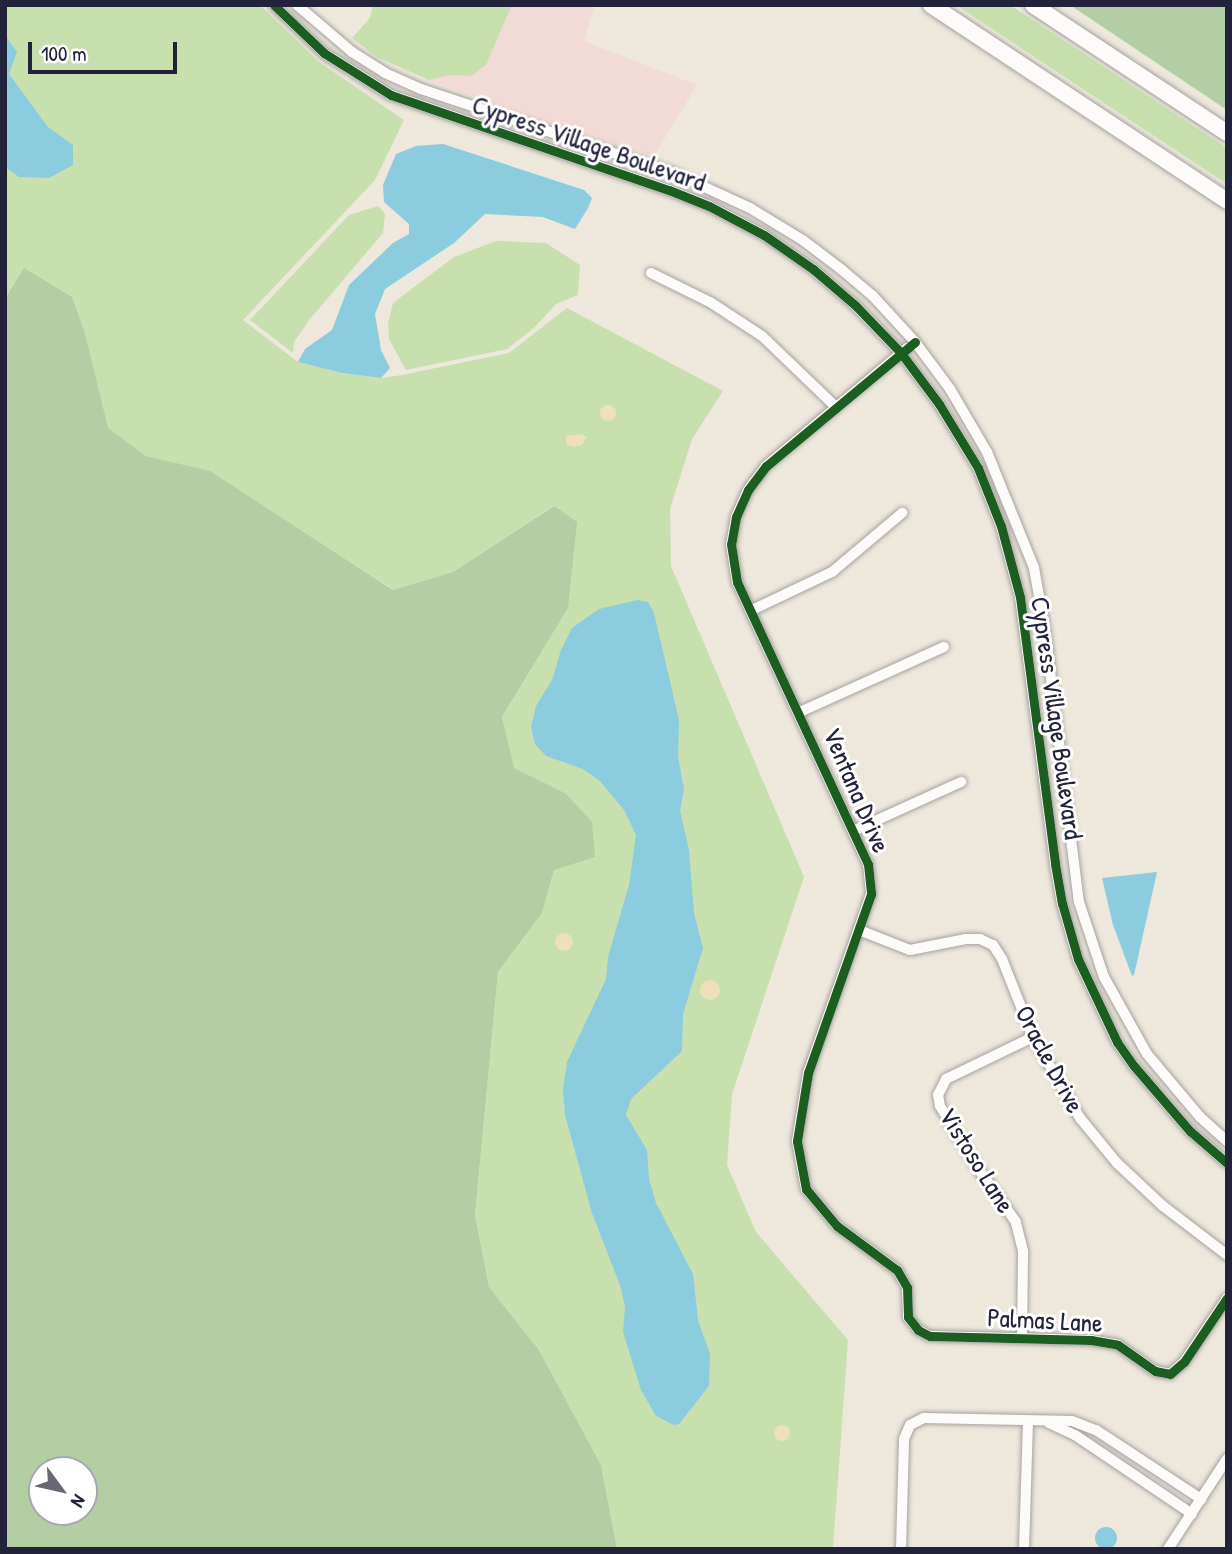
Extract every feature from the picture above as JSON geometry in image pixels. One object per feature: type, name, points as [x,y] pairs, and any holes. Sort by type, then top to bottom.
[{"type":"highway","points":[[931,5],[1227,201]]},
{"type":"highway","points":[[1033,5],[1227,133]]},
{"type":"street","name":"Cypress Village Boulevard","points":[[274,5],[324,52],[391,95],[669,190],[709,206],[764,235],[813,269],[856,306],[901,353],[939,404],[978,468],[1001,526],[1020,597],[1055,863],[1062,903],[1078,958],[1117,1042],[1134,1066],[1190,1131],[1227,1163]]},
{"type":"street","name":"Cypress Village Boulevard","points":[[297,5],[352,52],[384,73],[421,89],[674,173],[750,208],[804,241],[872,295],[915,342],[950,388],[987,452],[1034,568],[1045,630],[1079,902],[1104,977],[1147,1054],[1199,1117],[1227,1141]]},
{"type":"street","points":[[651,273],[710,302],[762,336],[836,407]]},
{"type":"street","name":"Ventana Drive","points":[[915,342],[766,466],[748,490],[736,517],[731,544],[737,582],[869,864],[871,894],[808,1073],[797,1141],[800,1169],[806,1189],[821,1211],[897,1270],[907,1287],[908,1317],[918,1330]]},
{"type":"street","points":[[752,610],[832,572],[902,513]]},
{"type":"street","points":[[800,712],[944,647]]},
{"type":"street","points":[[853,831],[961,782]]},
{"type":"street","name":"Oracle Drive","points":[[859,930],[910,950],[966,939],[980,939],[993,945],[1002,959],[1033,1037],[1080,1118],[1117,1163],[1163,1206],[1227,1255]]},
{"type":"street","name":"Vistoso Lane","points":[[1022,1338],[1023,1251],[1016,1223],[975,1164],[940,1106],[938,1095],[946,1079],[1033,1037]]},
{"type":"street","name":"Palmas Lane","points":[[918,1330],[930,1336],[1091,1340],[1118,1345],[1155,1371],[1170,1374],[1184,1362],[1227,1298]]},
{"type":"street","points":[[901,1549],[904,1439],[910,1425],[924,1418],[1072,1421],[1096,1430],[1144,1462],[1161,1464],[1168,1478],[1201,1499]]},
{"type":"street","points":[[1024,1549],[1028,1422]]},
{"type":"street","points":[[1047,1422],[1075,1435],[1192,1514]]},
{"type":"street","points":[[1119,1465],[1128,1452]]},
{"type":"street","points":[[1168,1549],[1227,1460]]},
{"type":"street","points":[[1136,1476],[1144,1462]]},
{"type":"shaded area","points":[[512,5],[595,5],[584,41],[697,85],[654,156],[550,124],[429,80],[452,75],[471,76],[486,65]]},
{"type":"green space","points":[[5,5],[260,5],[319,62],[404,120],[375,180],[243,320],[298,362],[342,373],[381,378],[402,375],[509,353],[567,308],[723,391],[692,439],[670,509],[671,566],[804,877],[732,1094],[727,1165],[756,1232],[848,1340],[833,1549],[617,1549],[601,1465],[539,1350],[489,1287],[475,1215],[498,972],[542,913],[554,870],[565,793],[513,768],[502,717],[568,608],[553,506],[453,572],[394,590],[210,472],[146,456],[107,428],[85,333],[5,299]]},
{"type":"green space","points":[[373,5],[512,5],[486,65],[471,76],[452,75],[429,80],[377,57],[352,38],[370,18]]},
{"type":"green space","points":[[956,5],[1010,5],[1227,148],[1227,184]]},
{"type":"green space","points":[[1070,5],[1227,5],[1227,110]]},
{"type":"green space","points":[[378,206],[385,214],[383,233],[310,319],[294,342],[293,353],[250,320],[349,215]]},
{"type":"green space","points":[[496,241],[546,243],[580,265],[578,295],[556,304],[535,327],[507,349],[406,370],[389,339],[388,323],[393,303],[454,257]]},
{"type":"green space","points":[[24,268],[72,297],[85,333],[108,428],[146,456],[210,471],[393,590],[453,572],[554,506],[577,522],[568,608],[502,717],[514,768],[565,793],[592,822],[595,857],[554,870],[542,913],[498,972],[475,1215],[489,1287],[539,1350],[601,1465],[617,1549],[5,1549],[5,299]]},
{"type":"sand","points":[[605,405],[611,405],[616,413],[614,419],[605,421],[600,416],[600,410]]},
{"type":"sand","points":[[582,434],[587,437],[582,445],[574,447],[566,444],[566,436]]},
{"type":"sand","points":[[564,933],[570,936],[573,942],[570,948],[564,951],[558,948],[555,942],[558,936]]},
{"type":"sand","points":[[710,980],[717,983],[720,990],[717,997],[710,1000],[703,997],[700,990],[703,983]]},
{"type":"sand","points":[[782,1425],[788,1427],[788,1439],[782,1441],[776,1439],[774,1433],[776,1427]]},
{"type":"water","points":[[5,35],[17,52],[9,74],[48,127],[73,145],[73,165],[49,178],[19,177],[5,167]]},
{"type":"water","points":[[443,144],[584,190],[592,198],[588,208],[575,229],[543,217],[485,214],[454,243],[385,289],[375,314],[381,350],[390,368],[381,378],[342,373],[298,362],[305,349],[332,330],[349,285],[393,243],[409,234],[409,224],[384,202],[383,185],[396,154],[416,146]]},
{"type":"water","points":[[638,600],[648,602],[654,613],[679,720],[678,757],[684,789],[680,811],[689,850],[694,913],[703,948],[683,1014],[682,1051],[631,1099],[626,1115],[647,1150],[649,1179],[656,1203],[693,1274],[698,1320],[710,1354],[709,1386],[679,1424],[674,1425],[656,1416],[641,1390],[623,1332],[625,1307],[620,1285],[592,1213],[565,1115],[563,1089],[567,1062],[606,979],[608,957],[629,885],[636,835],[624,810],[600,781],[583,769],[546,756],[535,744],[531,727],[536,706],[552,680],[561,650],[572,628],[599,609]]},
{"type":"water","points":[[1157,872],[1132,976],[1113,925],[1102,878]]},
{"type":"water","points":[[1106,1527],[1116,1534],[1117,1538],[1110,1548],[1106,1549],[1096,1542],[1095,1538],[1102,1528]]},
{"type":"cycle path","points":[[274,5],[324,53],[391,95],[669,190],[709,206],[764,235],[813,269],[856,306],[901,353],[939,404],[978,468],[1001,526],[1020,597],[1055,864],[1062,903],[1078,959],[1117,1042],[1134,1066],[1190,1131],[1227,1163]]},
{"type":"cycle path","points":[[915,342],[766,466],[748,490],[736,517],[731,544],[737,582],[868,864],[871,894],[808,1073],[797,1141],[806,1189],[837,1226],[897,1270],[907,1287],[908,1317],[918,1330],[930,1336],[1091,1340],[1118,1345],[1155,1371],[1170,1374],[1184,1362],[1227,1298]]}]
